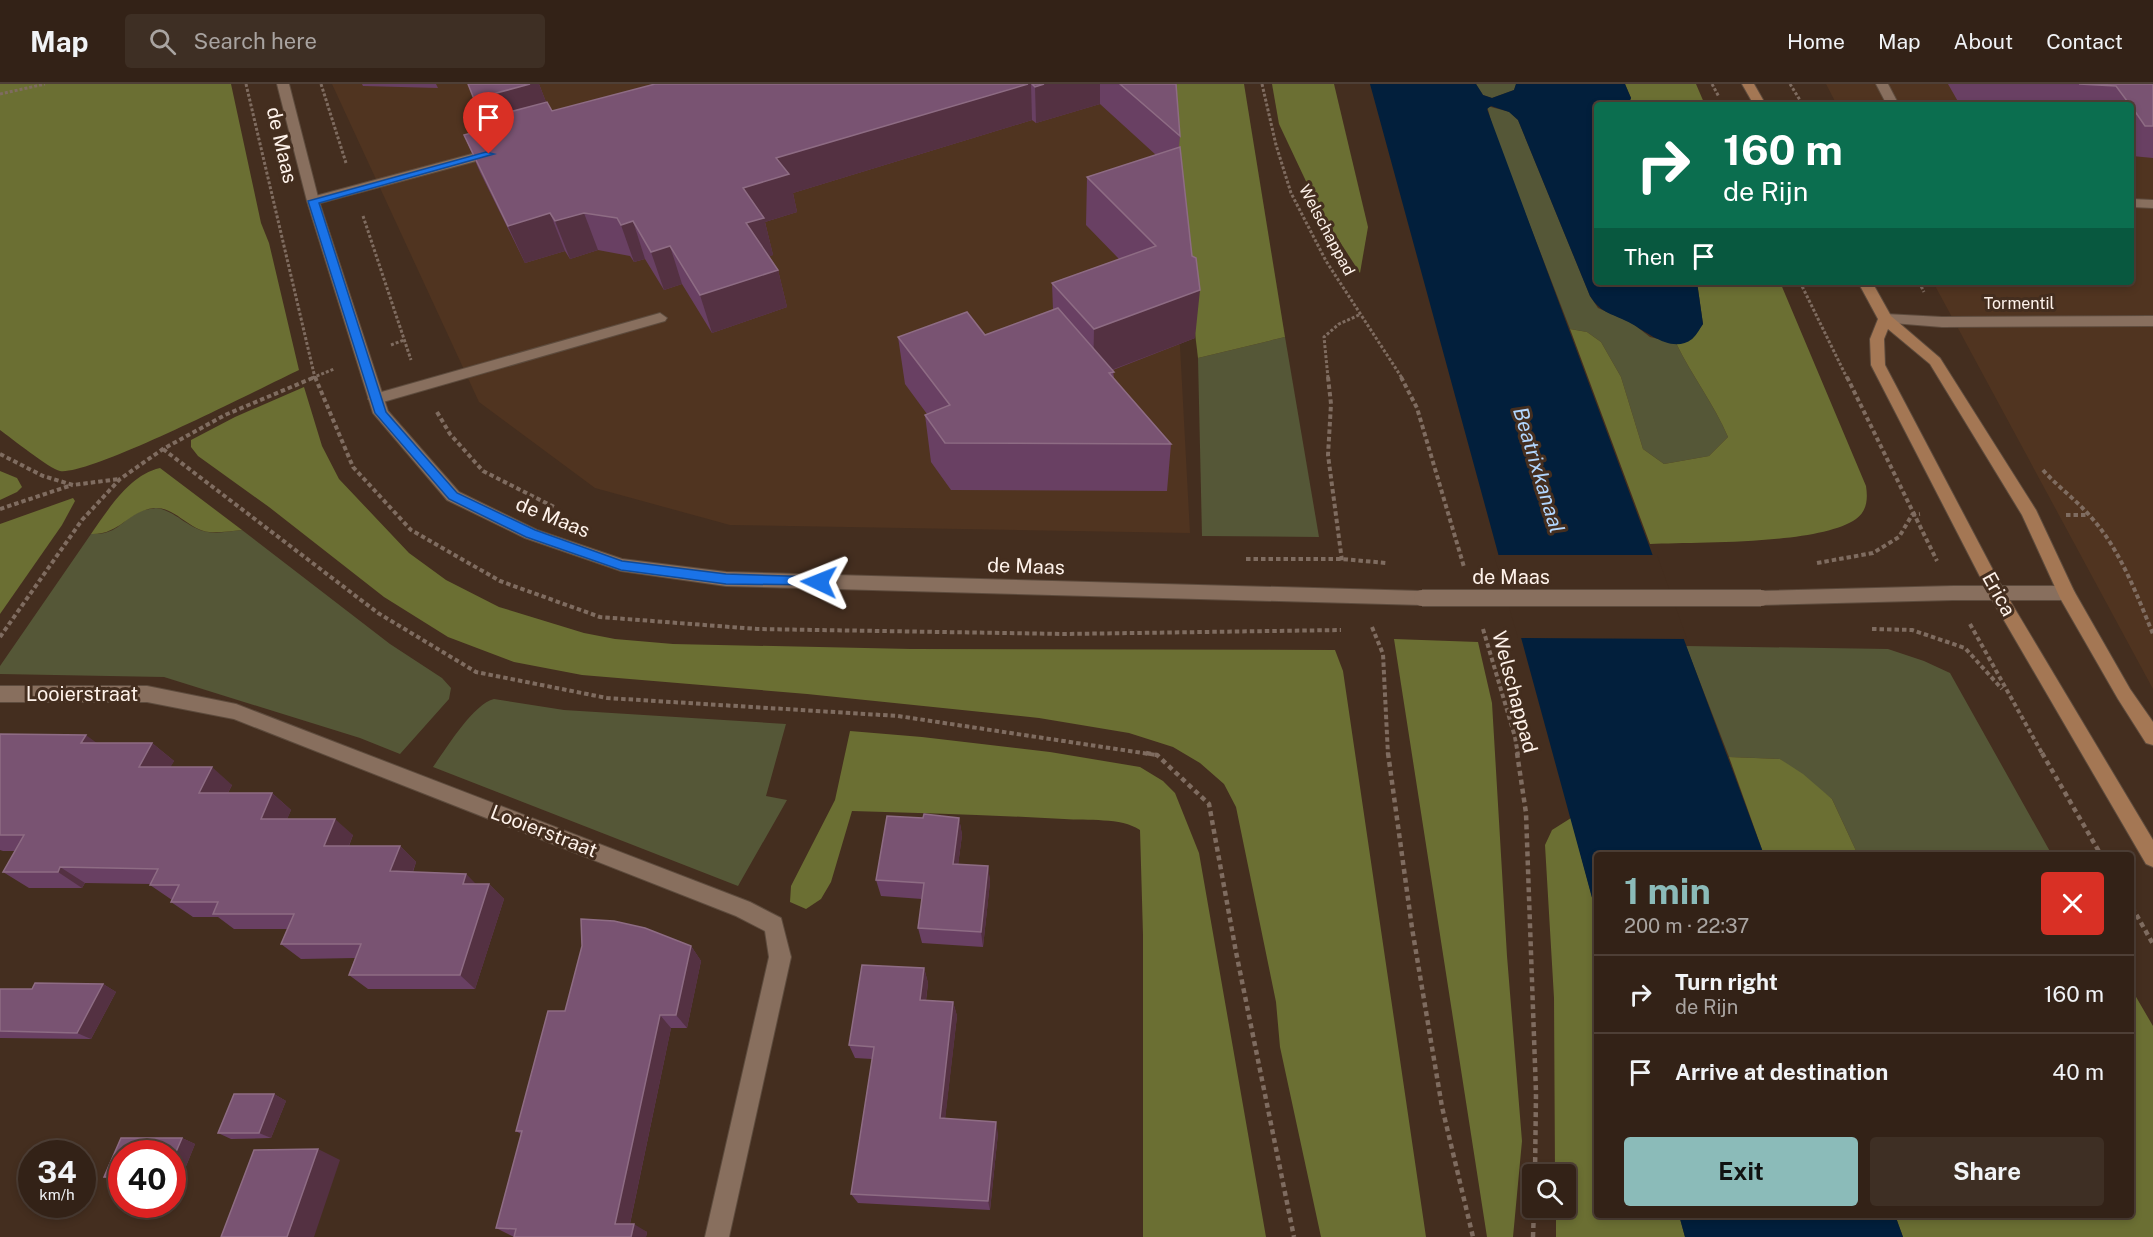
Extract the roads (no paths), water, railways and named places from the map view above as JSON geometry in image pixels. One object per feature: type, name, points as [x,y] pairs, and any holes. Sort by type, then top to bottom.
[{"type":"main road","points":[[1748,84],[1758,102]]},
{"type":"main road","points":[[1866,285],[1885,319],[1935,361],[2031,514],[2066,593],[2124,693],[2153,737]]},
{"type":"main road","name":"Erica","points":[[1885,319],[1877,339],[1878,365],[1997,593],[2153,858]]},
{"type":"street","name":"de Maas","points":[[283,84],[313,201],[381,413],[453,496],[531,534],[621,565],[726,579],[1422,597],[1761,598],[2066,593]]},
{"type":"street","points":[[1882,84],[1891,102]]},
{"type":"street","points":[[313,201],[512,147]]},
{"type":"street","points":[[2134,203],[2153,204]]},
{"type":"street","points":[[376,399],[660,318]]},
{"type":"street","name":"Tormentil","points":[[1885,319],[2153,321]]},
{"type":"street","name":"Looierstraat","points":[[0,694],[147,694],[236,712],[743,909],[774,925],[780,957],[717,1237]]},
{"type":"water","name":"Beatrixkanaal","points":[[1370,84],[1476,84],[1483,95],[1492,98],[1514,90],[1516,84],[1625,84],[1631,98],[1629,102],[1594,102],[1594,285],[1697,285],[1703,324],[1694,337],[1685,343],[1669,343],[1653,337],[1599,307],[1590,296],[1518,120],[1509,112],[1491,106],[1487,109],[1763,852],[1594,852],[1594,905]]},
{"type":"water","points":[[1680,1218],[1896,1218],[1903,1237],[1685,1237]]}]
